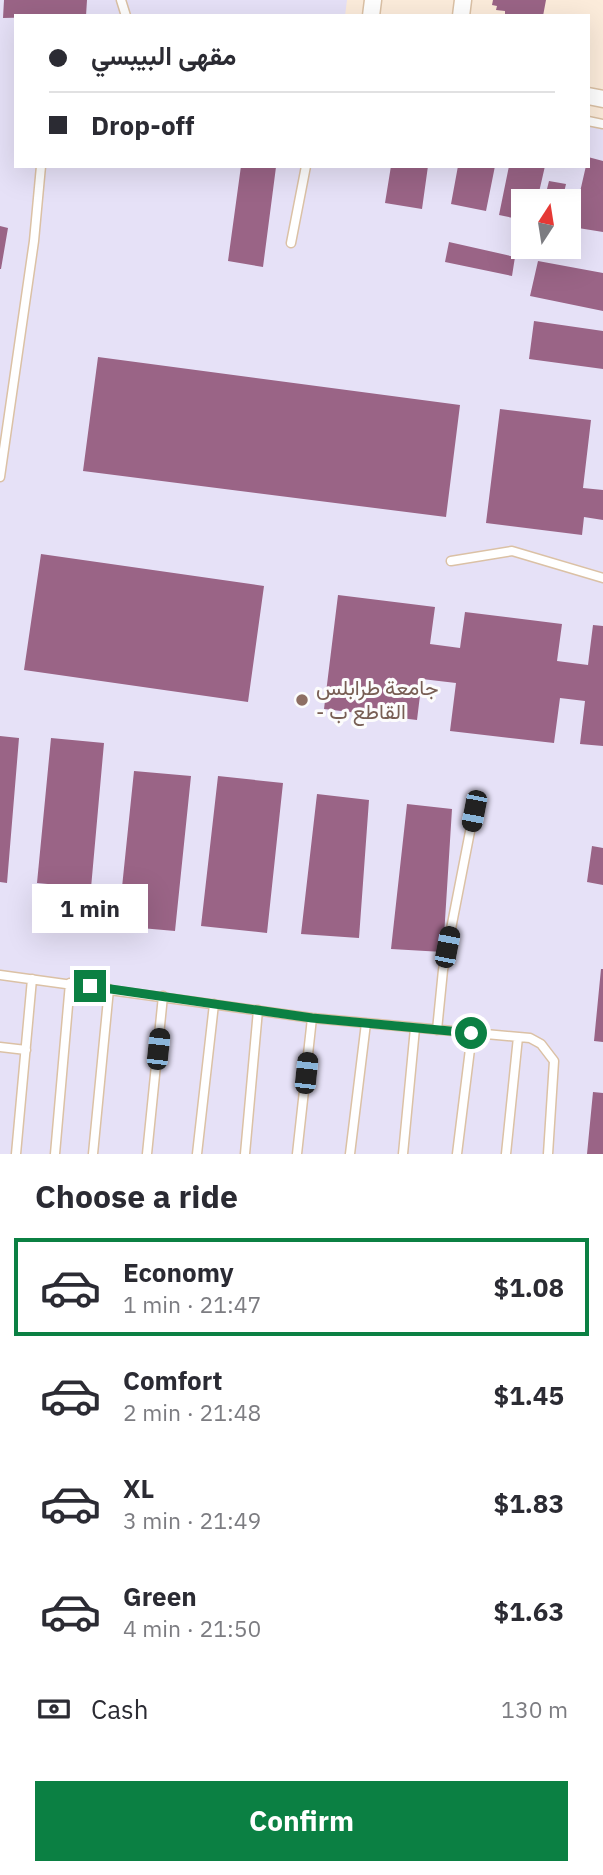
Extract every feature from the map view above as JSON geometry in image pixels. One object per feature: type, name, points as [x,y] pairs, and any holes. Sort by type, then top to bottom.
[{"type":"lane","points":[[0,477],[34,241],[41,168]]},
{"type":"lane","points":[[291,243],[306,168]]},
{"type":"lane","points":[[451,561],[512,551],[603,578]]},
{"type":"lane","points":[[437,1030],[443,970],[474,811]]},
{"type":"lane","points":[[0,975],[312,1018],[530,1038],[541,1044],[554,1061],[548,1154]]},
{"type":"lane","points":[[16,1154],[32,979]]},
{"type":"lane","points":[[55,1154],[70,983]]},
{"type":"lane","points":[[93,1154],[109,989]]},
{"type":"lane","points":[[147,1154],[163,996]]},
{"type":"lane","points":[[197,1154],[214,1004]]},
{"type":"lane","points":[[245,1154],[258,1010]]},
{"type":"lane","points":[[298,1154],[312,1018]]},
{"type":"lane","points":[[350,1154],[366,1023]]},
{"type":"lane","points":[[403,1154],[415,1028]]},
{"type":"lane","points":[[457,1154],[471,1033]]},
{"type":"lane","points":[[506,1154],[518,1037]]},
{"type":"lane","points":[[0,1048],[26,1050]]},
{"type":"shaded area","name":"جامعة طرابلس - القاطع ب","points":[[0,0],[347,0],[345,14],[14,14],[14,168],[590,168],[590,121],[603,124],[603,1154],[0,1154]]},
{"type":"building","points":[[4,0],[87,0],[86,14],[14,14],[14,18],[3,18]]},
{"type":"building","points":[[493,0],[546,0],[543,14],[505,14],[505,11],[496,10],[497,6],[492,5]]},
{"type":"building","points":[[590,158],[603,161],[603,232],[581,228],[581,189],[585,168],[590,168]]},
{"type":"building","points":[[241,168],[276,168],[263,267],[228,261]]},
{"type":"building","points":[[391,168],[428,168],[422,209],[385,203]]},
{"type":"building","points":[[458,168],[495,168],[486,211],[451,204]]},
{"type":"building","points":[[509,168],[545,168],[540,189],[511,189],[511,218],[499,215]]},
{"type":"building","points":[[549,181],[566,184],[565,189],[547,189]]},
{"type":"building","points":[[0,226],[8,228],[1,269],[0,269]]},
{"type":"building","points":[[449,242],[515,259],[512,276],[445,262]]},
{"type":"building","points":[[538,261],[603,273],[603,311],[530,296]]},
{"type":"building","points":[[534,321],[603,331],[603,369],[529,359]]},
{"type":"building","points":[[98,357],[460,405],[446,517],[83,471]]},
{"type":"building","points":[[500,409],[591,420],[583,488],[603,490],[603,520],[584,517],[582,535],[486,523]]},
{"type":"building","points":[[41,554],[264,586],[248,702],[24,670]]},
{"type":"building","points":[[338,595],[435,607],[430,644],[460,648],[465,612],[562,624],[557,661],[588,665],[593,625],[603,626],[603,746],[580,744],[585,701],[560,698],[554,743],[450,731],[456,683],[422,679],[417,720],[324,709]]},
{"type":"building","points":[[0,736],[19,738],[7,883],[0,882]]},
{"type":"building","points":[[51,738],[104,743],[91,888],[37,883]]},
{"type":"building","points":[[134,771],[191,776],[175,931],[118,926]]},
{"type":"building","points":[[218,776],[283,783],[267,933],[201,926]]},
{"type":"building","points":[[317,794],[369,800],[359,938],[301,934]]},
{"type":"building","points":[[407,804],[452,809],[443,952],[391,949]]},
{"type":"building","points":[[592,846],[603,848],[603,885],[587,882]]},
{"type":"building","points":[[603,969],[603,1042],[594,1041]]},
{"type":"building","points":[[593,1092],[603,1093],[603,1154],[587,1154]]},
{"type":"place","name":"جامعة طرابلس - القاطع ب","points":[[302,700]]},
{"type":"route","points":[[90,986],[312,1018],[471,1033]]}]
